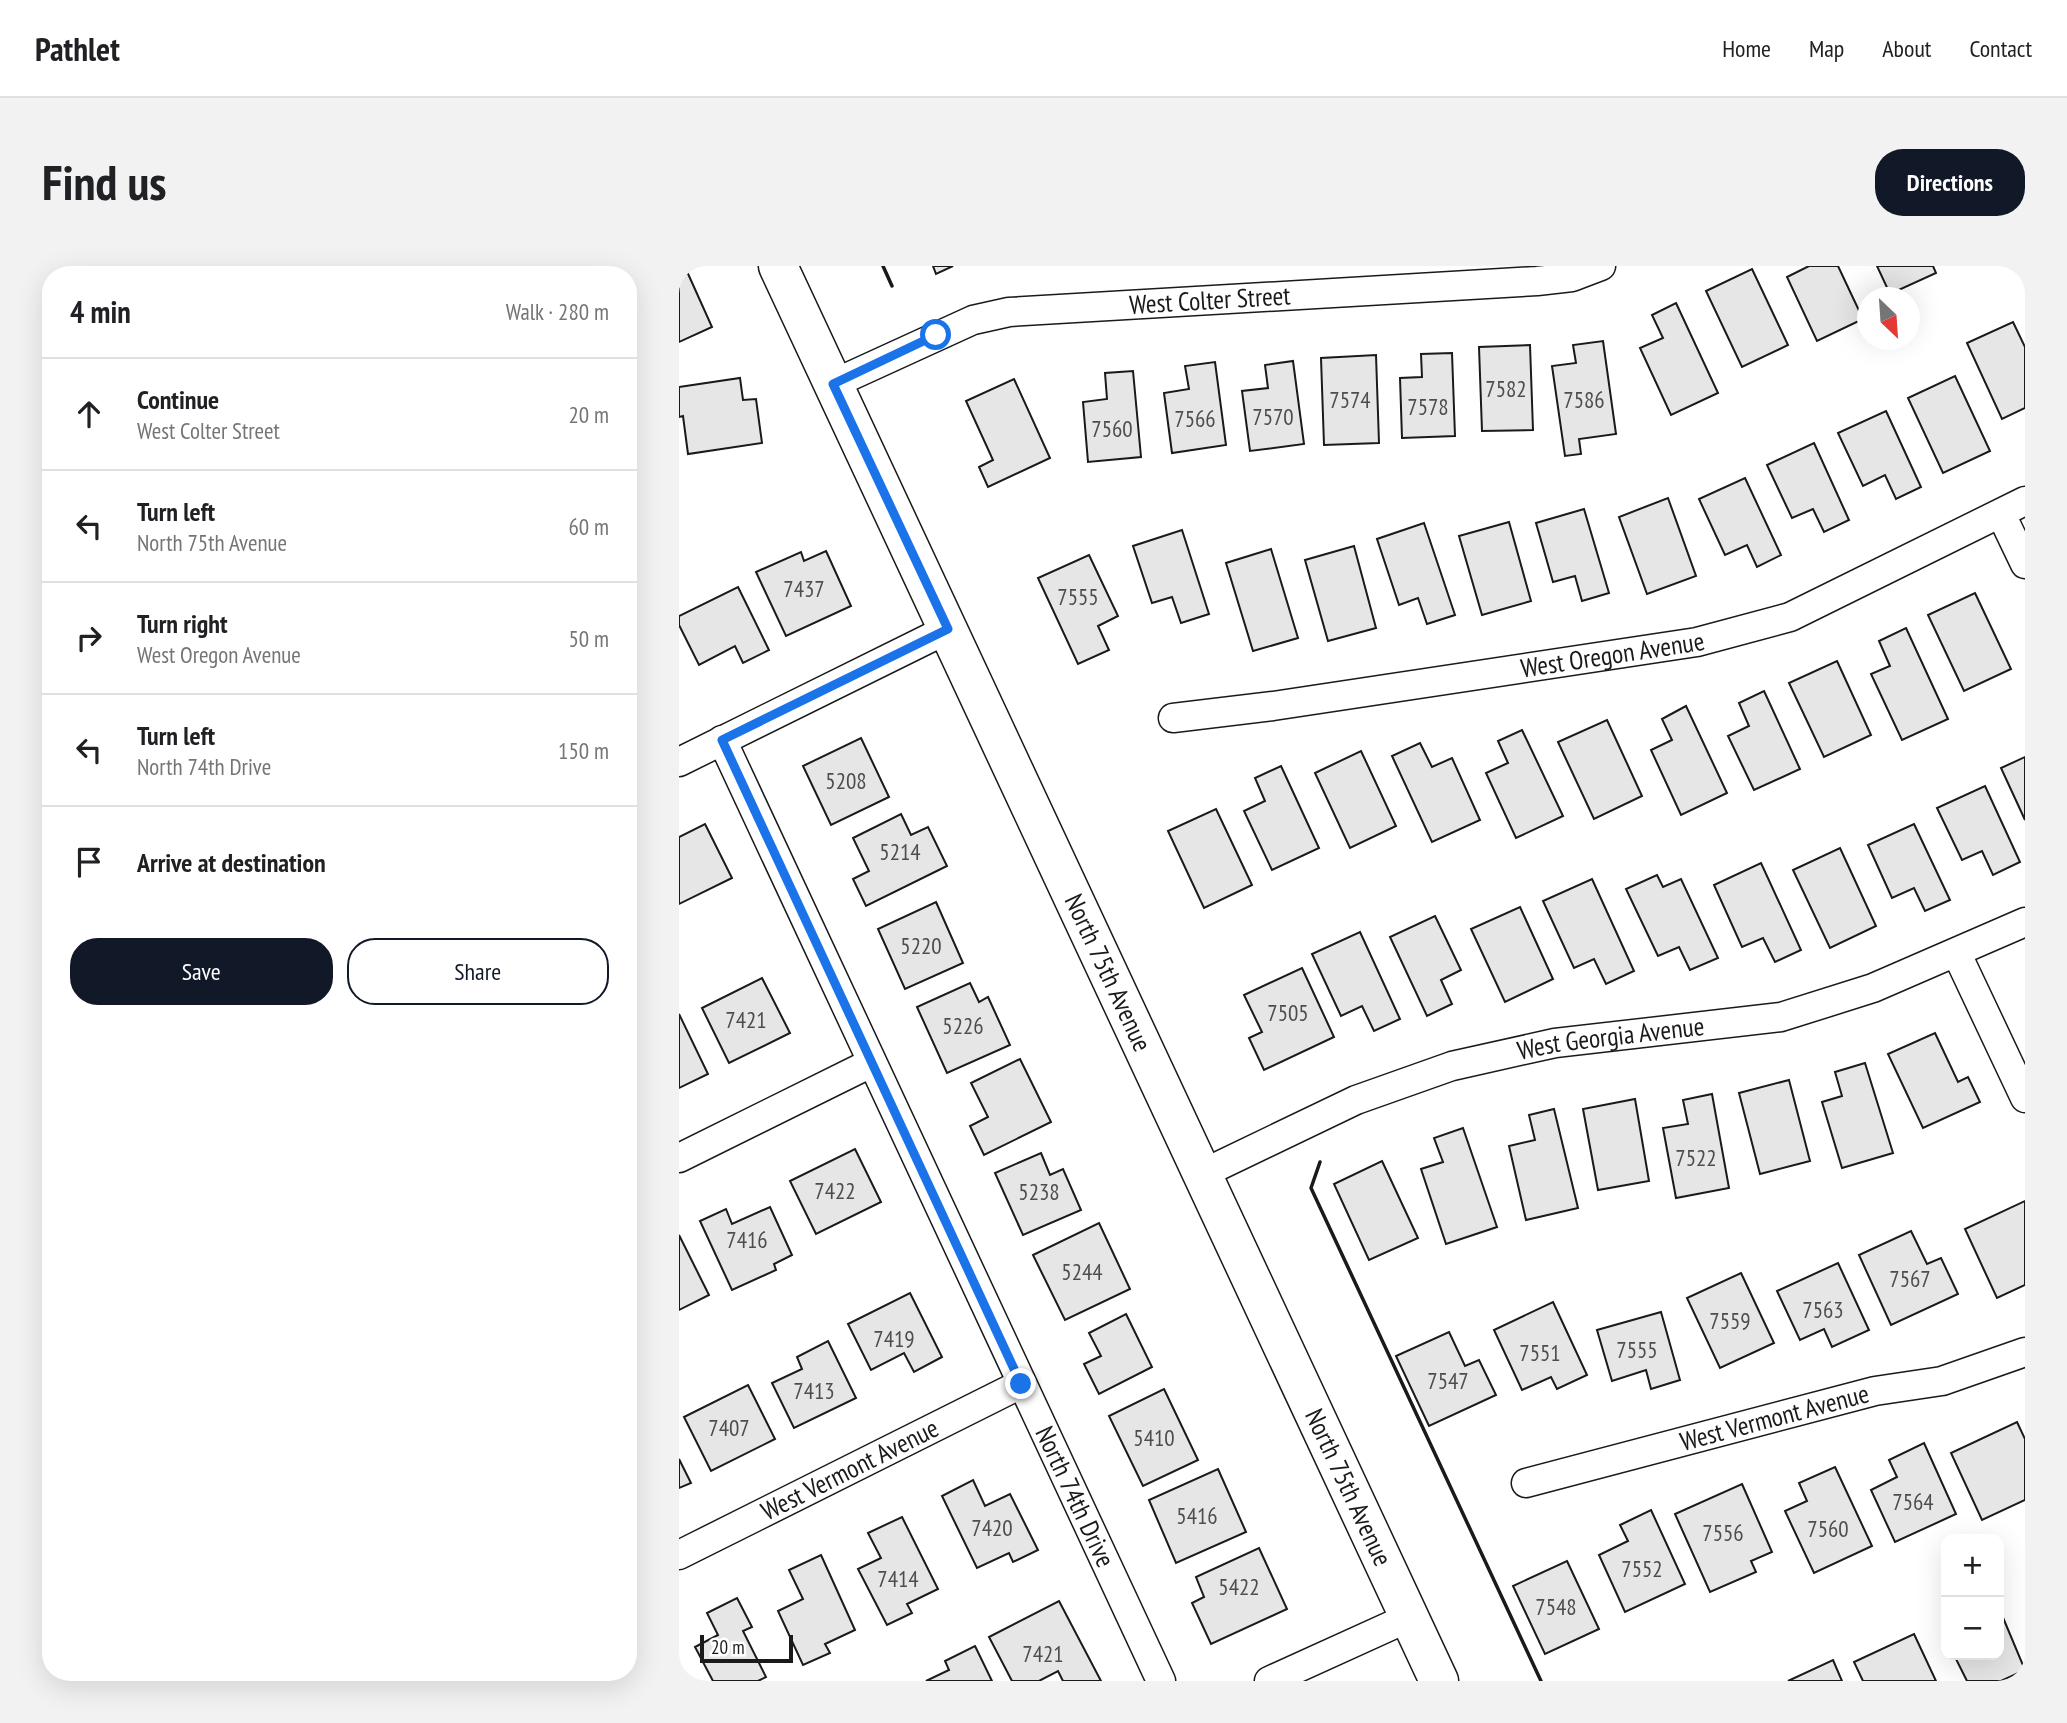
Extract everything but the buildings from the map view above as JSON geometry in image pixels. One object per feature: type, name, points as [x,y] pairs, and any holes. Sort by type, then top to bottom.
[{"type":"main road","name":"North 75th Avenue","points":[[778,266],[1439,1681]]},
{"type":"street","name":"West Colter Street","points":[[833,384],[973,320],[1009,312],[1407,278],[1561,278],[1601,266]]},
{"type":"street","points":[[2013,508],[2025,564]]},
{"type":"street","name":"West Oregon Avenue","points":[[1173,718],[1273,706],[1697,642],[1790,617],[2013,508]]},
{"type":"street","points":[[679,762],[948,629]]},
{"type":"street","name":"North 74th Drive","points":[[722,740],[1161,1681]]},
{"type":"street","name":"West Georgia Avenue","points":[[1204,1173],[1356,1100],[1452,1066],[1555,1043],[1781,1017],[1873,988],[1957,954],[2025,922]]},
{"type":"street","points":[[1957,954],[2025,1098]]},
{"type":"street","points":[[679,1158],[871,1063]]},
{"type":"street","name":"West Vermont Avenue","points":[[1526,1483],[1875,1391],[1942,1381],[2025,1352]]},
{"type":"street","name":"West Vermont Avenue","points":[[679,1555],[1021,1384]]},
{"type":"street","points":[[1269,1681],[1409,1617]]},
{"type":"wall","points":[[883,266],[892,286]]},
{"type":"wall","points":[[1320,1162],[1311,1188],[1541,1681]]},
{"type":"route","points":[[936,335],[833,384],[948,629],[722,740],[1021,1384]]}]
